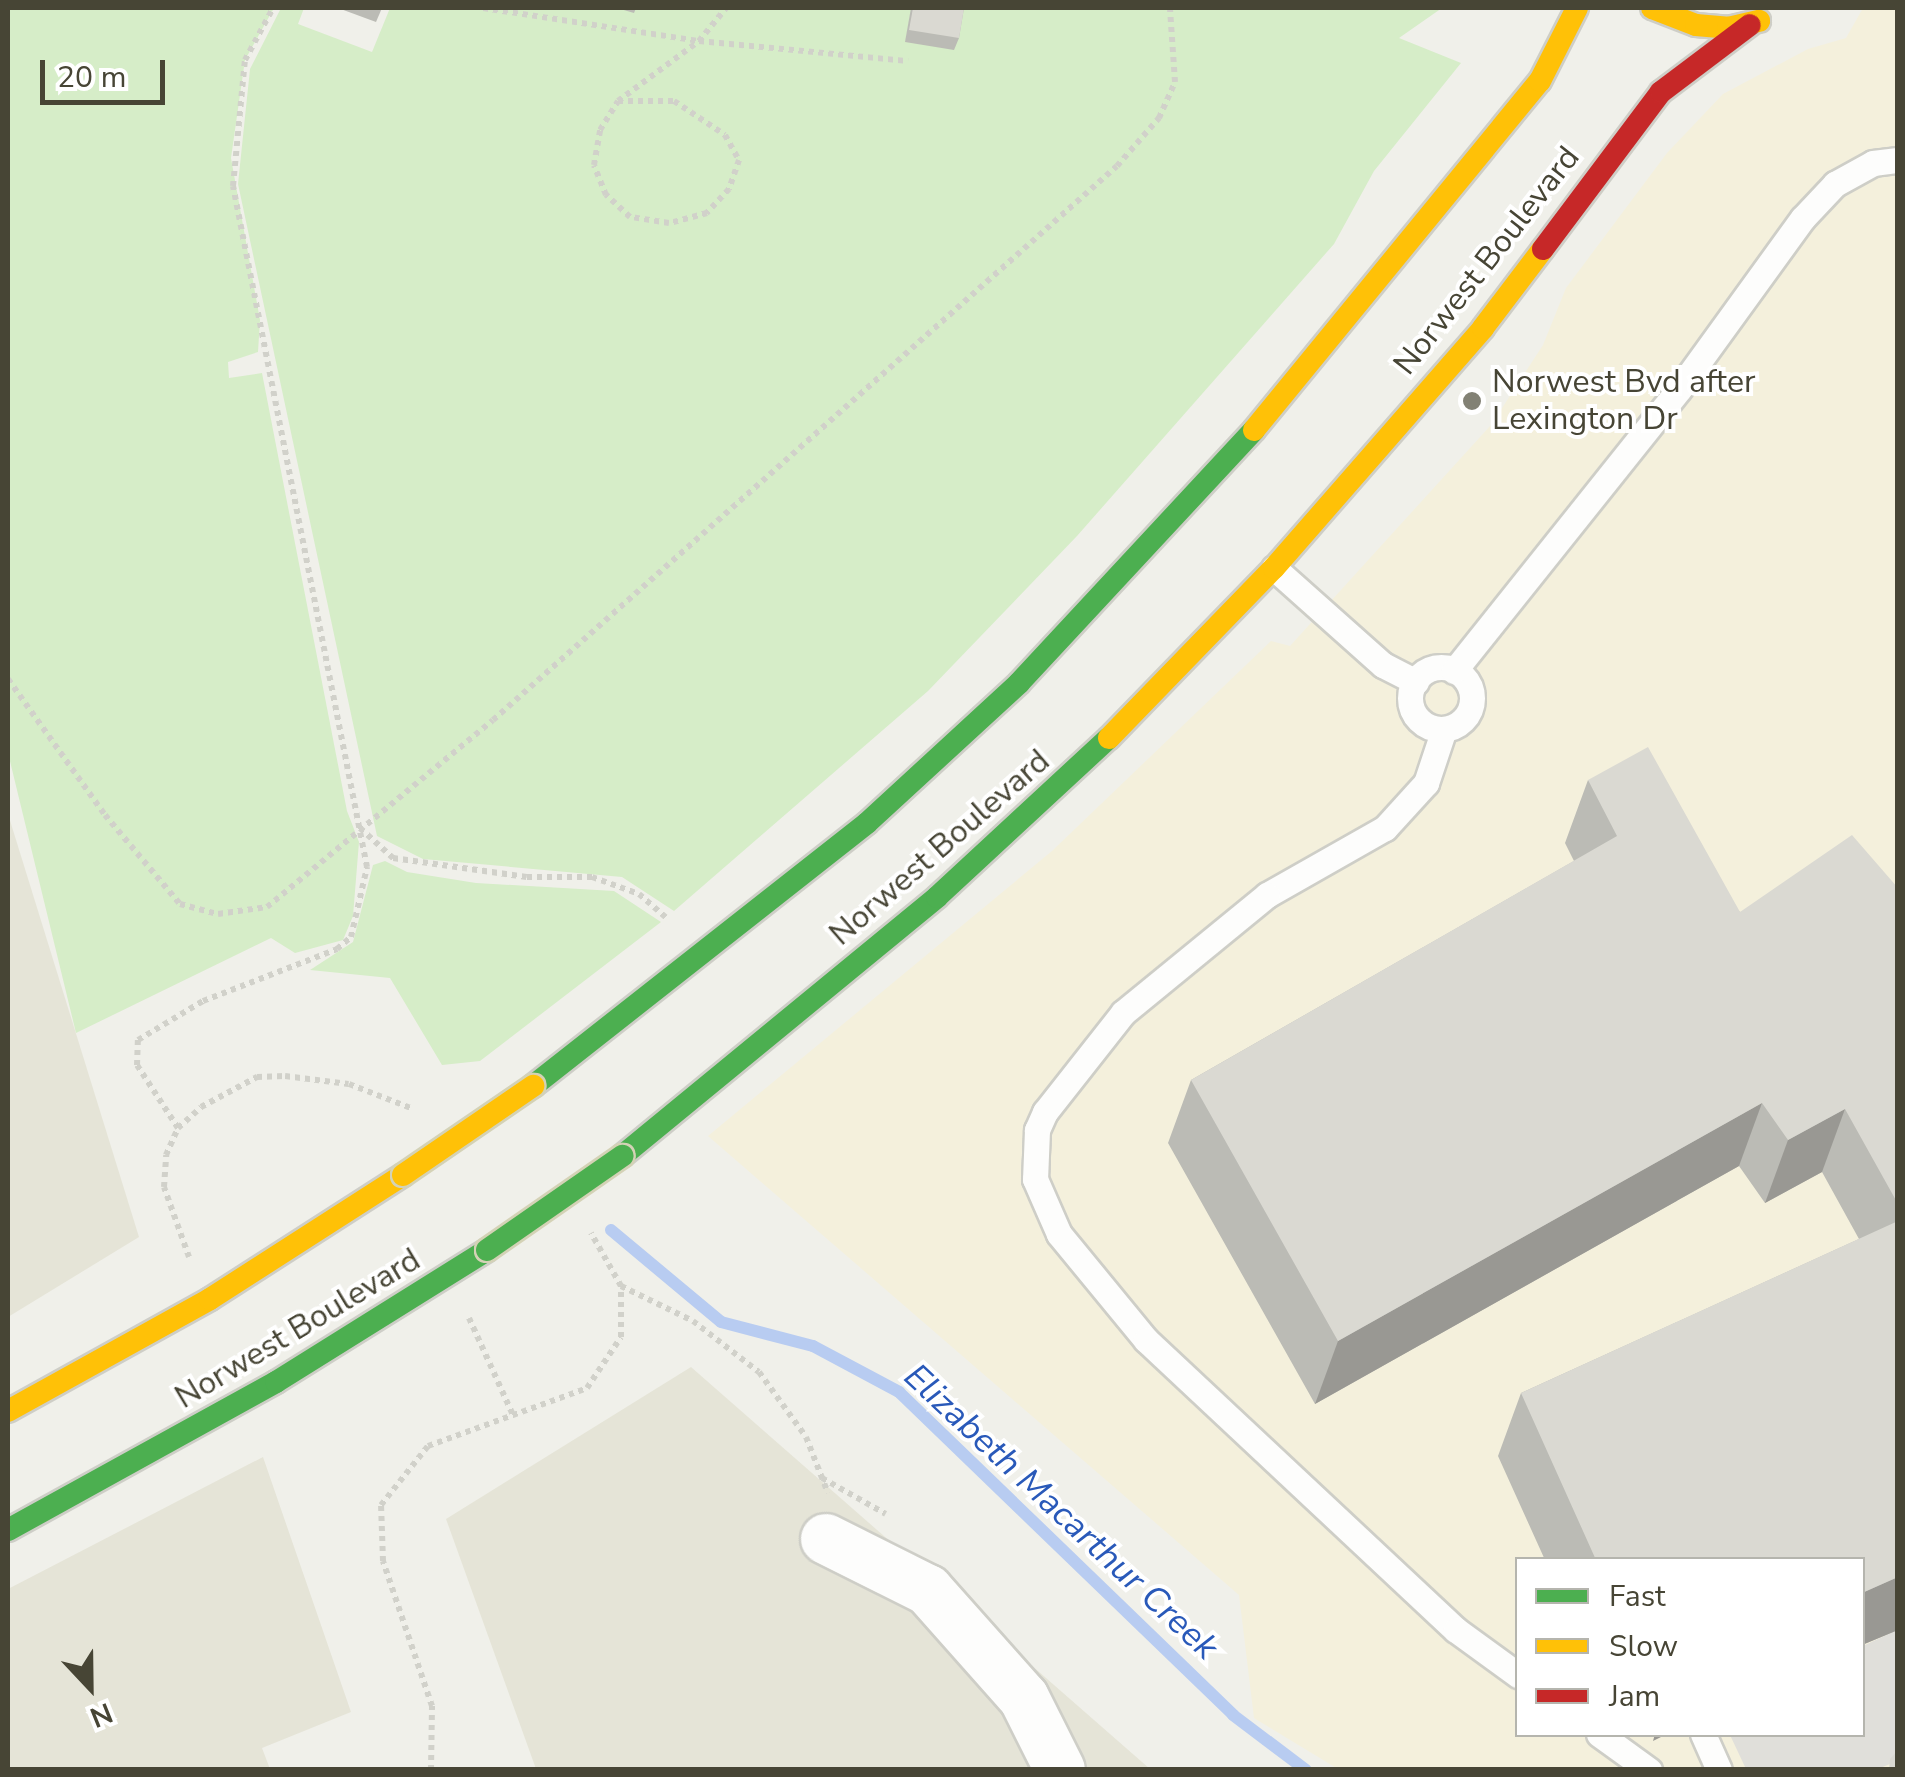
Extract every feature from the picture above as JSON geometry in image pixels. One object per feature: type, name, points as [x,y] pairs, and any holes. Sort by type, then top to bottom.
[{"type":"main road","name":"Norwest Boulevard","points":[[8,1411],[210,1299],[404,1175],[533,1086],[867,822],[1019,682],[1169,527],[1312,363],[1540,81],[1577,8]]},
{"type":"main road","points":[[1652,8],[1696,25],[1750,25]]},
{"type":"main road","name":"Norwest Boulevard","points":[[8,1530],[94,1488],[488,1250],[622,1156],[952,884],[1081,767],[1274,568],[1482,328],[1661,92],[1750,25],[1784,8]]},
{"type":"street","points":[[826,1539],[928,1590],[1024,1698],[1060,1770]]},
{"type":"lane","points":[[1454,671],[1680,389],[1802,218],[1835,184],[1872,164],[1898,160]]},
{"type":"lane","points":[[1274,568],[1383,664],[1416,682]]},
{"type":"lane","points":[[1444,729],[1417,718],[1410,700],[1416,682],[1431,669],[1454,671],[1467,682],[1472,702],[1463,720],[1444,729],[1426,783],[1385,828],[1267,894],[1123,1013],[1046,1112],[1037,1130],[1035,1179],[1059,1234],[1146,1340],[1428,1605],[1515,1673]]},
{"type":"lane","points":[[1603,1737],[1648,1770]]},
{"type":"lane","points":[[1704,1737],[1719,1770]]},
{"type":"path","points":[[178,1128],[137,1066],[138,1040],[203,1001],[323,957],[351,937],[367,867],[233,186],[245,60],[272,8]]},
{"type":"path","points":[[483,8],[699,41],[908,61]]},
{"type":"path","points":[[618,100],[674,102],[725,135],[739,160],[730,189],[707,213],[670,223],[630,217],[606,195],[594,166],[600,130],[618,100],[699,41],[726,8]]},
{"type":"path","points":[[8,679],[105,815],[180,904],[218,914],[266,906],[492,720],[1117,166],[1159,118],[1175,82],[1170,8]]},
{"type":"path","points":[[360,828],[392,858],[527,878],[592,877],[639,894],[682,930]]},
{"type":"path","points":[[450,1275],[514,1417]]},
{"type":"path","points":[[621,1286],[693,1321],[759,1372],[806,1437],[828,1492],[826,1539]]},
{"type":"shaded area","points":[[1863,8],[1897,8],[1897,1769],[1338,1769],[1254,1718],[1239,1595],[708,1136],[1052,851],[1271,641],[1290,646],[1491,425],[1543,345],[1566,288],[1667,153],[1723,94],[1808,49],[1846,38]]},
{"type":"shaded area","points":[[8,814],[139,1237],[8,1317]]},
{"type":"shaded area","points":[[691,1367],[1150,1769],[536,1769],[446,1519]]},
{"type":"shaded area","points":[[263,1457],[351,1712],[262,1748],[270,1769],[8,1769],[8,1589]]},
{"type":"shaded area","points":[[1897,1630],[1897,1761],[1878,1769],[1746,1769],[1731,1737],[1865,1737],[1865,1645]]},
{"type":"green space","points":[[8,8],[274,8],[245,60],[231,158],[260,320],[258,352],[228,362],[229,378],[262,373],[347,811],[359,842],[353,916],[343,940],[295,953],[271,938],[76,1033],[8,753]]},
{"type":"green space","points":[[281,8],[304,8],[298,24],[372,52],[390,8],[1442,8],[1399,38],[1461,63],[1374,171],[1334,244],[1077,536],[928,691],[674,911],[622,877],[423,859],[377,836],[238,184],[250,69]]},
{"type":"green space","points":[[385,861],[407,872],[476,883],[614,891],[661,922],[480,1061],[442,1065],[390,978],[310,970],[353,942],[373,865]]},
{"type":"building","points":[[913,8],[964,8],[959,38],[909,30]]},
{"type":"building","points":[[1648,747],[1740,912],[1852,835],[1898,888],[1898,1204],[1845,1109],[1788,1140],[1762,1103],[1338,1341],[1191,1080],[1617,836],[1588,780]]},
{"type":"building","points":[[1898,1221],[1898,1577],[1865,1592],[1865,1557],[1595,1557],[1521,1393]]},
{"type":"building","points":[[1898,1750],[1898,1770],[1889,1770],[1890,1759]]},
{"type":"waterway","name":"Elizabeth Macarthur Creek","points":[[611,1230],[721,1322],[813,1346],[899,1392],[1233,1715],[1306,1770]]},
{"type":"traffic: fast","points":[[533,1086],[867,823],[1019,683],[1254,430]]},
{"type":"traffic: fast","points":[[622,1156],[937,897],[1109,738]]},
{"type":"traffic: fast","points":[[487,1250],[622,1156]]},
{"type":"traffic: fast","points":[[8,1530],[276,1382],[487,1250]]},
{"type":"traffic: slow","points":[[1254,430],[1540,81],[1577,8]]},
{"type":"traffic: slow","points":[[1652,8],[1696,25],[1728,28],[1759,21]]},
{"type":"traffic: slow","points":[[1109,738],[1274,568],[1483,328],[1543,249]]},
{"type":"traffic: slow","points":[[403,1175],[533,1086]]},
{"type":"traffic: slow","points":[[8,1411],[210,1299],[403,1175]]},
{"type":"traffic: jam","points":[[1543,249],[1661,92],[1750,25]]},
{"type":"place","name":"Norwest Bvd after Lexington Dr","points":[[1472,401]]}]
